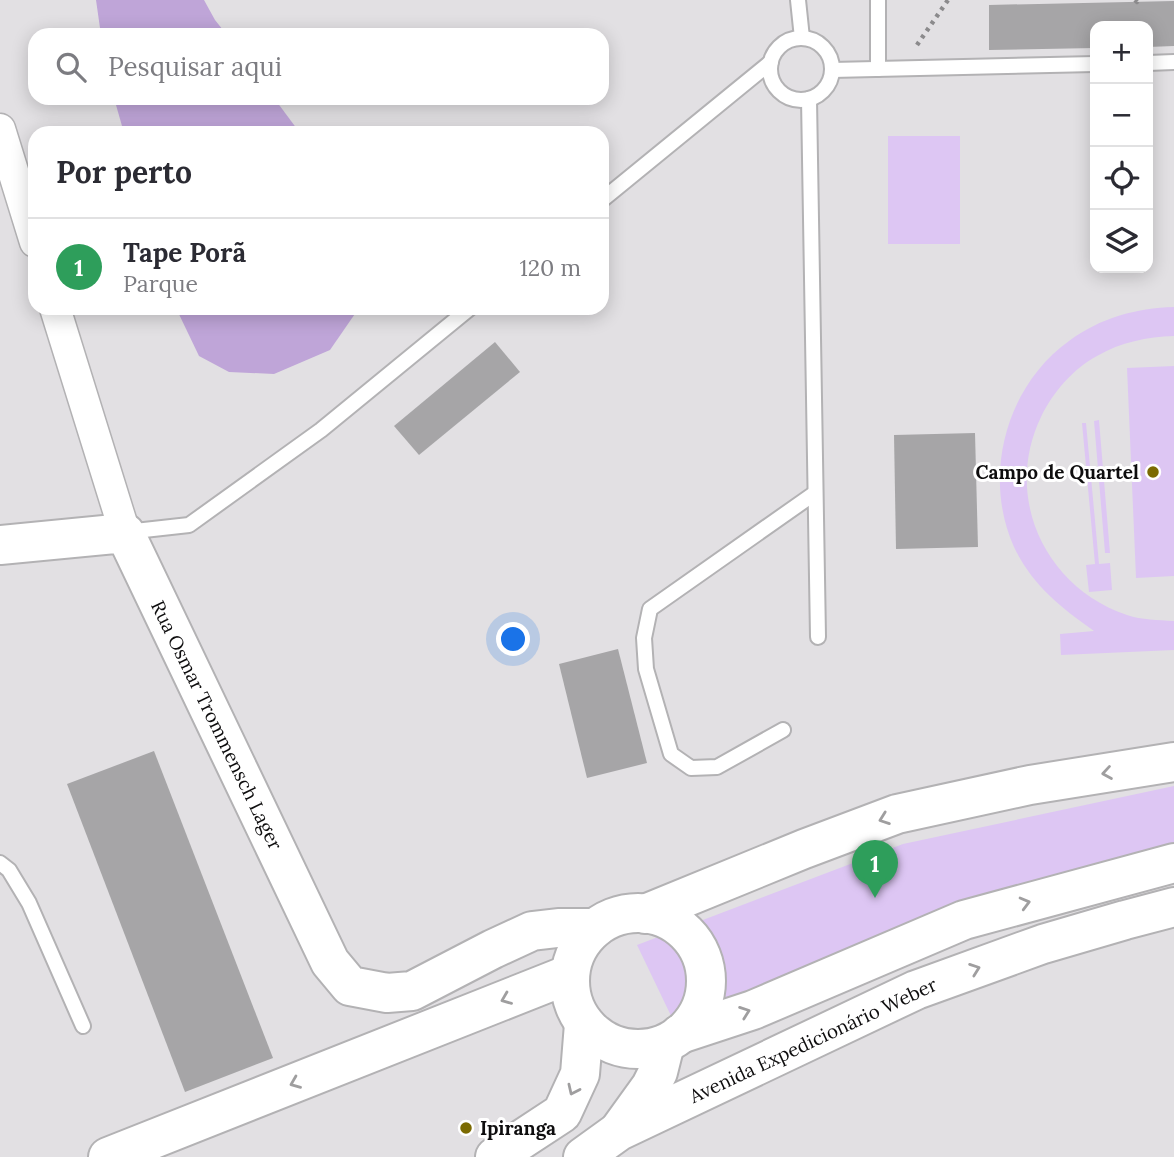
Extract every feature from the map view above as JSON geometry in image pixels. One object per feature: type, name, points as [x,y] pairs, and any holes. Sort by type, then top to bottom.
[{"type":"main road","points":[[0,545],[125,533]]},
{"type":"main road","name":"Rua Osmar Trommensch Lager","points":[[125,533],[330,962],[350,986],[387,993],[412,991],[532,931],[558,928],[595,929]]},
{"type":"main road","points":[[645,914],[897,814],[1030,785],[1174,762]]},
{"type":"main road","points":[[619,1131],[651,1086],[673,1039],[693,1022],[705,989],[705,971],[700,954],[691,939],[662,918],[627,914],[611,919],[583,941],[574,957],[570,992],[575,1009],[584,1024],[597,1036],[613,1045],[648,1049],[673,1039],[753,1010],[964,920],[1174,863]]},
{"type":"main road","name":"Avenida Expedicionário Weber","points":[[583,1157],[619,1131],[916,990],[1044,944],[1174,907]]},
{"type":"main road","points":[[493,949],[570,974]]},
{"type":"main road","points":[[108,1157],[570,974]]},
{"type":"main road","points":[[495,1157],[562,1113],[580,1074],[584,1024]]},
{"type":"street","points":[[0,129],[28,219]]},
{"type":"street","name":"Rua Osmar Trommensch Lager","points":[[57,315],[125,533]]},
{"type":"lane","points":[[798,0],[802,38]]},
{"type":"lane","points":[[878,0],[878,69]]},
{"type":"lane","points":[[802,38],[811,39],[827,51],[832,70],[831,80],[818,95],[798,100],[779,91],[770,72],[775,52],[782,44],[802,38]]},
{"type":"lane","points":[[609,194],[771,62]]},
{"type":"lane","points":[[1153,63],[1174,62]]},
{"type":"lane","points":[[832,70],[1090,64]]},
{"type":"lane","points":[[809,99],[818,637]]},
{"type":"lane","points":[[125,533],[189,525],[321,430],[461,315]]},
{"type":"lane","points":[[783,730],[717,767],[691,768],[671,754],[646,669],[644,638],[650,609],[815,493]]},
{"type":"lane","points":[[0,863],[9,870],[29,903],[83,1026]]},
{"type":"path","points":[[917,45],[948,0]]},
{"type":"shaded area","points":[[96,0],[204,0],[221,28],[100,28]]},
{"type":"shaded area","points":[[116,105],[279,105],[295,126],[122,126]]},
{"type":"shaded area","points":[[888,136],[960,136],[960,244],[888,244]]},
{"type":"shaded area","points":[[1174,307],[1174,336],[1144,339],[1115,347],[1088,361],[1064,382],[1041,417],[1030,447],[1027,477],[1030,507],[1039,535],[1053,561],[1073,583],[1098,602],[1133,617],[1174,621],[1174,650],[1061,655],[1060,634],[1094,631],[1038,584],[1014,547],[1005,520],[1000,491],[1006,434],[1015,407],[1029,382],[1047,360],[1069,341],[1106,320],[1146,310]]},
{"type":"shaded area","points":[[179,315],[354,315],[330,350],[274,374],[229,372],[199,356]]},
{"type":"shaded area","name":"Campo de Quartel","points":[[1174,366],[1174,576],[1136,578],[1127,368]]},
{"type":"shaded area","points":[[1099,420],[1110,553],[1105,553],[1094,421]]},
{"type":"shaded area","points":[[1082,423],[1086,423],[1099,564],[1110,563],[1112,590],[1089,592],[1086,565],[1095,564]]},
{"type":"shaded area","points":[[1174,786],[1174,844],[924,918],[674,1022],[637,945],[903,844]]},
{"type":"building","points":[[1174,1],[1174,46],[1153,47],[1153,21],[1090,21],[1090,48],[989,50],[989,5]]},
{"type":"building","points":[[495,342],[520,372],[419,455],[394,426]]},
{"type":"building","points":[[975,433],[978,547],[896,549],[894,435]]},
{"type":"building","points":[[618,649],[647,763],[587,778],[559,664]]},
{"type":"building","points":[[154,751],[273,1058],[185,1092],[67,784]]},
{"type":"place","name":"Campo de Quartel","points":[[1153,472]]},
{"type":"place","name":"Tape Porã","points":[[875,898]]},
{"type":"place","name":"Ipiranga","points":[[466,1128]]}]
